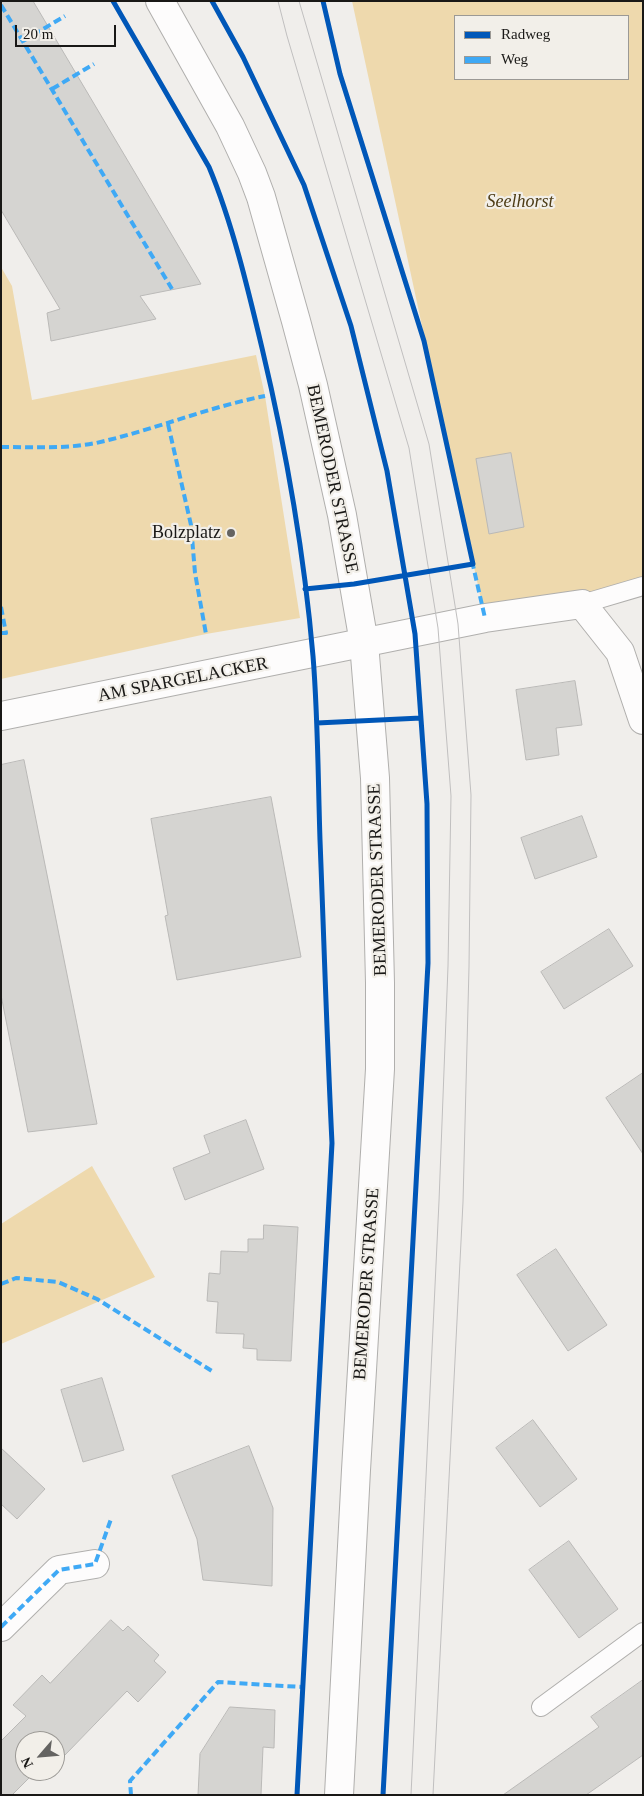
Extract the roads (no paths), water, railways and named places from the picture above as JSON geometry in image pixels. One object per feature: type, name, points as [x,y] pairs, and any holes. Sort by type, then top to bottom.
[{"type":"main road","name":"BEMERODER STRASSE","points":[[160,1],[234,133],[261,197],[313,385],[342,515],[364,643],[375,778],[380,1069],[339,1795]]},
{"type":"main road","name":"AM SPARGELACKER","points":[[1,716],[484,618],[582,604]]},
{"type":"main road","points":[[582,604],[620,652],[643,720]]},
{"type":"main road","points":[[1,1627],[59,1570],[95,1564]]},
{"type":"lane","points":[[582,604],[643,586]]},
{"type":"lane","points":[[541,1707],[643,1632]]},
{"type":"tram line","points":[[278,1],[409,448],[438,628],[451,796],[448,966],[439,1201],[411,1795]]},
{"type":"tram line","points":[[299,1],[429,444],[458,624],[471,795],[463,1202],[433,1795]]},
{"type":"place","name":"Bolzplatz","points":[[231,533]]},
{"type":"park label","name":"Seelhorst","points":[[520,202]]}]
